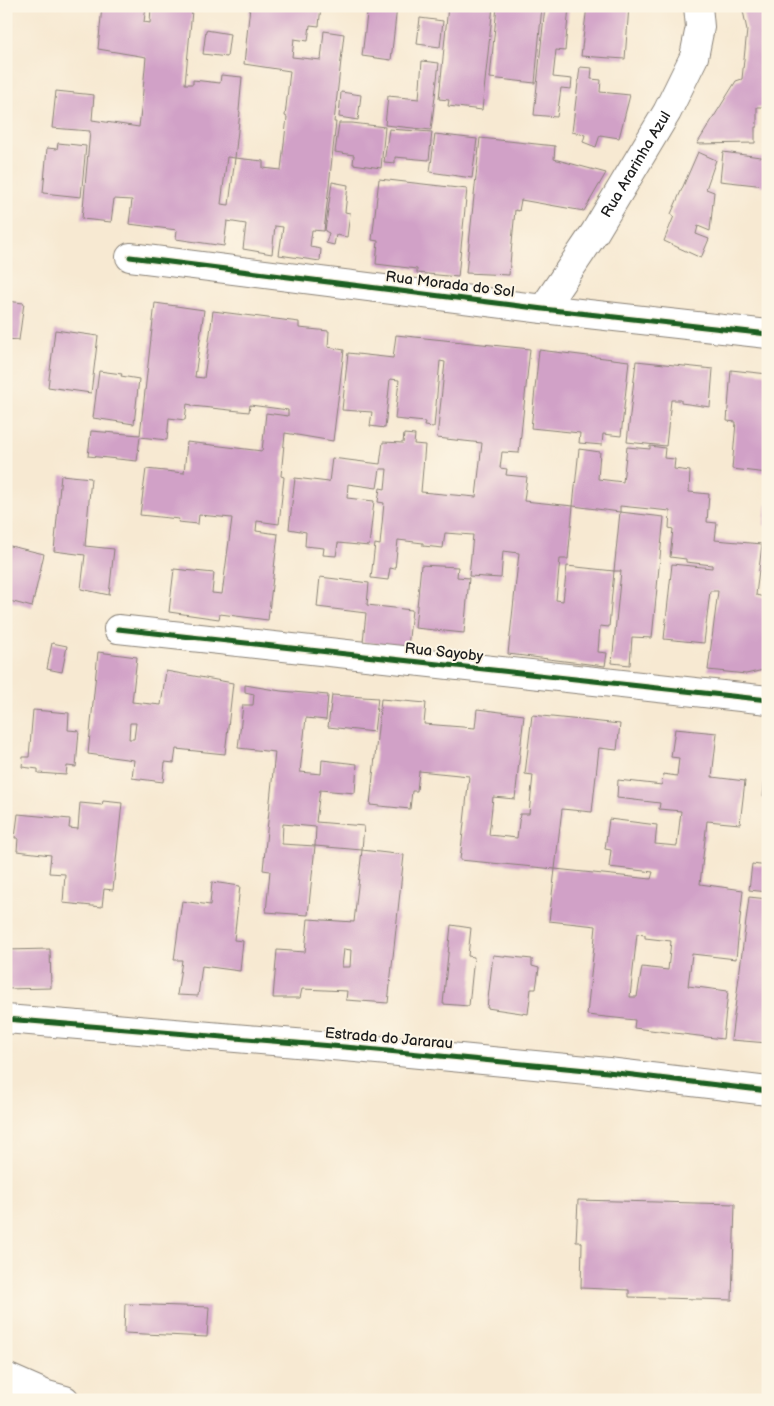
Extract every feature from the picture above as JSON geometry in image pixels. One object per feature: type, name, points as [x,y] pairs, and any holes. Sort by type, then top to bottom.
[{"type":"street","name":"Rua Ararinha Azul","points":[[543,309],[595,232],[667,112],[694,57],[700,27],[698,6]]},
{"type":"street","name":"Rua Morada do Sol","points":[[130,257],[543,309],[768,334]]},
{"type":"street","name":"Rua Sayoby","points":[[118,629],[768,700]]},
{"type":"street","name":"Estrada do Jararau","points":[[6,1019],[356,1048],[608,1072],[768,1091]]},
{"type":"street","points":[[6,1377],[47,1396],[65,1400]]},
{"type":"building","points":[[102,6],[146,6],[144,22],[150,23],[151,7],[192,11],[185,84],[193,84],[193,80],[220,83],[221,75],[242,77],[235,158],[263,161],[263,168],[281,170],[290,71],[244,64],[250,6],[321,6],[319,26],[310,25],[308,41],[294,39],[292,57],[321,60],[324,31],[344,34],[324,231],[312,230],[310,247],[321,249],[320,261],[279,255],[283,227],[275,226],[272,254],[243,249],[246,224],[227,221],[224,246],[176,239],[177,230],[129,224],[132,200],[114,199],[111,222],[82,219],[90,131],[52,128],[56,91],[94,95],[92,120],[139,127],[142,101],[146,57],[98,49]],"holes":[[[227,157],[235,158],[229,205],[221,204]]]},
{"type":"building","points":[[368,6],[397,7],[391,60],[362,56]]},
{"type":"building","points":[[448,6],[493,6],[482,110],[448,106],[449,100],[439,99]]},
{"type":"building","points":[[497,6],[542,6],[535,83],[490,78]]},
{"type":"building","points":[[545,6],[569,6],[565,51],[556,50],[553,77],[572,79],[571,89],[561,88],[557,117],[534,115]]},
{"type":"building","points":[[587,6],[629,6],[625,59],[581,56]]},
{"type":"building","points":[[742,6],[768,6],[768,107],[757,107],[755,143],[697,144],[736,81],[742,79],[747,30]]},
{"type":"building","points":[[420,18],[443,21],[440,47],[417,44]]},
{"type":"building","points":[[206,30],[230,34],[227,57],[203,54]]},
{"type":"building","points":[[422,61],[439,63],[431,130],[385,125],[388,96],[419,99]]},
{"type":"building","points":[[580,67],[592,68],[591,79],[601,80],[600,92],[630,95],[619,138],[600,135],[596,147],[583,142],[585,135],[572,132]]},
{"type":"building","points":[[341,92],[361,95],[358,120],[339,117]]},
{"type":"building","points":[[339,123],[385,127],[381,168],[353,164],[354,155],[335,152]]},
{"type":"building","points":[[389,129],[432,132],[429,160],[395,157],[395,163],[384,162]]},
{"type":"building","points":[[435,134],[477,139],[472,178],[430,172]]},
{"type":"building","points":[[480,138],[555,146],[554,159],[606,173],[584,211],[521,200],[519,211],[515,210],[509,275],[466,273]]},
{"type":"building","points":[[58,143],[86,146],[81,197],[43,193],[47,148],[57,149]]},
{"type":"building","points":[[698,152],[716,160],[706,189],[714,192],[710,231],[698,226],[696,234],[709,239],[701,258],[664,241],[674,216],[671,214]]},
{"type":"building","points":[[723,152],[768,158],[768,184],[765,184],[765,186],[720,181]]},
{"type":"building","points":[[379,179],[467,189],[458,277],[417,273],[417,269],[376,264],[378,241],[372,240]]},
{"type":"building","points":[[332,182],[348,185],[345,212],[350,213],[347,237],[336,235],[334,245],[326,243],[329,233],[325,231]]},
{"type":"building","points":[[6,301],[24,303],[19,340],[6,339]]},
{"type":"building","points":[[155,303],[204,310],[195,377],[204,378],[213,311],[299,322],[299,328],[329,331],[328,347],[344,350],[333,441],[285,433],[281,476],[284,477],[279,524],[257,521],[256,531],[278,534],[268,620],[220,614],[219,619],[169,612],[174,569],[214,573],[212,593],[222,594],[232,518],[199,515],[198,524],[178,522],[179,519],[140,515],[146,469],[184,473],[187,442],[262,451],[266,413],[288,416],[288,410],[250,405],[249,412],[187,404],[185,420],[169,418],[167,440],[140,437],[137,461],[88,456],[91,431],[140,435]]},
{"type":"building","points":[[55,330],[98,336],[91,393],[48,387]]},
{"type":"building","points":[[396,335],[530,349],[519,453],[502,452],[500,468],[507,469],[506,475],[527,477],[524,501],[573,506],[568,559],[560,559],[556,600],[563,601],[567,566],[614,571],[609,627],[600,626],[598,652],[607,653],[605,666],[508,654],[519,553],[503,551],[501,578],[469,576],[473,535],[445,533],[443,548],[423,546],[423,543],[398,540],[395,569],[390,568],[388,580],[371,578],[375,544],[380,545],[384,503],[378,502],[380,488],[385,489],[387,469],[380,469],[377,488],[348,484],[347,498],[374,501],[369,546],[338,543],[336,556],[323,555],[324,548],[305,546],[306,532],[289,529],[295,478],[329,482],[332,458],[380,464],[383,442],[403,443],[404,434],[415,435],[414,444],[425,445],[421,492],[476,497],[482,443],[437,438],[445,362],[440,361],[434,427],[424,426],[425,422],[395,419],[399,380],[390,379],[385,428],[370,426],[372,412],[342,410],[348,353],[393,358]]},
{"type":"building","points":[[539,350],[629,361],[621,436],[603,434],[602,445],[579,443],[580,433],[531,428]]},
{"type":"building","points":[[636,361],[713,369],[710,407],[681,403],[681,400],[671,400],[666,446],[627,442]]},
{"type":"building","points":[[731,370],[768,374],[768,473],[732,469],[736,422],[727,421]]},
{"type":"building","points":[[99,371],[122,374],[121,376],[139,379],[134,424],[93,418]]},
{"type":"building","points":[[650,446],[665,448],[664,458],[675,459],[674,469],[690,471],[689,492],[709,494],[707,522],[717,523],[715,540],[762,544],[756,595],[768,598],[768,669],[746,674],[708,670],[718,591],[710,591],[704,643],[664,639],[672,564],[712,568],[712,565],[686,562],[686,559],[670,557],[673,529],[669,528],[670,511],[620,506],[620,512],[573,506],[579,449],[600,452],[598,479],[623,482],[627,447],[650,449]]},
{"type":"building","points":[[61,475],[91,478],[85,546],[114,549],[109,595],[81,589],[85,555],[54,551]]},
{"type":"building","points":[[766,505],[768,505],[768,526],[764,525]]},
{"type":"building","points":[[620,512],[664,517],[652,638],[632,637],[630,665],[612,663],[621,571],[614,571]]},
{"type":"building","points":[[766,544],[768,544],[768,572],[763,571]]},
{"type":"building","points":[[6,545],[44,554],[32,607],[6,600]]},
{"type":"building","points":[[421,565],[458,567],[457,577],[469,578],[464,633],[415,628]]},
{"type":"building","points":[[320,577],[369,583],[367,605],[412,610],[408,647],[363,642],[366,613],[317,607]]},
{"type":"building","points":[[52,643],[67,646],[62,672],[47,669]]},
{"type":"building","points":[[98,652],[137,657],[132,702],[161,705],[166,671],[233,683],[225,754],[176,749],[174,763],[165,762],[163,782],[132,778],[134,760],[88,754]],"holes":[[[130,723],[136,723],[134,739],[129,739]]]},
{"type":"building","points":[[245,685],[281,691],[328,695],[326,720],[306,718],[300,772],[321,774],[322,760],[357,764],[355,793],[320,790],[316,822],[364,826],[362,850],[315,846],[308,915],[266,912],[270,871],[263,870],[275,752],[238,748],[243,705],[253,705],[254,694],[245,692]],"holes":[[[283,824],[316,827],[315,846],[282,844]]]},
{"type":"building","points":[[332,695],[378,698],[374,732],[328,727]]},
{"type":"building","points":[[381,699],[426,703],[424,724],[475,728],[477,709],[524,715],[515,799],[493,797],[489,835],[517,838],[520,814],[529,814],[533,775],[525,774],[532,715],[620,724],[617,750],[599,748],[592,812],[562,809],[555,869],[460,860],[469,776],[419,771],[417,791],[412,791],[410,809],[370,805]]},
{"type":"building","points":[[33,710],[69,713],[68,730],[79,731],[76,767],[67,766],[66,775],[38,773],[38,769],[22,767],[23,757],[29,757]]},
{"type":"building","points":[[675,729],[717,733],[712,777],[745,781],[740,824],[707,821],[700,884],[743,890],[736,959],[692,954],[688,986],[728,991],[723,1039],[634,1028],[635,1020],[587,1015],[596,926],[549,921],[555,869],[651,879],[653,872],[609,867],[611,850],[605,849],[609,819],[657,825],[655,844],[677,846],[681,811],[659,809],[660,803],[617,798],[618,780],[662,785],[663,774],[677,776],[679,758],[671,757]],"holes":[[[637,934],[645,935],[645,938],[671,941],[668,970],[642,967],[637,997],[630,997]]]},
{"type":"building","points":[[766,767],[768,767],[768,797],[763,796]]},
{"type":"building","points":[[103,801],[122,803],[113,890],[104,889],[102,907],[63,903],[65,874],[49,873],[51,855],[17,851],[18,838],[15,838],[18,814],[70,819],[69,828],[78,829],[80,803],[102,805]]},
{"type":"building","points":[[362,850],[404,855],[388,1003],[346,1000],[347,991],[302,989],[300,998],[273,998],[277,950],[305,952],[308,919],[354,922]],"holes":[[[344,949],[351,950],[350,967],[342,967]]]},
{"type":"building","points":[[752,864],[768,866],[768,892],[749,890]]},
{"type":"building","points":[[212,882],[240,886],[234,940],[243,941],[240,971],[202,966],[198,996],[177,995],[182,960],[174,960],[182,901],[210,905]]},
{"type":"building","points":[[749,897],[768,899],[768,1043],[731,1040]]},
{"type":"building","points":[[451,925],[471,928],[468,956],[474,957],[469,1006],[443,1004]]},
{"type":"building","points":[[50,949],[51,988],[6,989],[6,950]]},
{"type":"building","points":[[493,955],[532,959],[532,966],[539,968],[536,989],[531,989],[528,1014],[487,1008]]},
{"type":"building","points":[[578,1200],[735,1204],[732,1300],[629,1297],[629,1290],[581,1288],[582,1242],[576,1242]]},
{"type":"building","points":[[125,1304],[209,1307],[207,1337],[124,1333]]},
{"type":"cycle path","points":[[130,257],[543,309],[768,334]]},
{"type":"cycle path","points":[[118,629],[768,700]]},
{"type":"cycle path","points":[[6,1019],[356,1048],[608,1072],[768,1091]]}]
